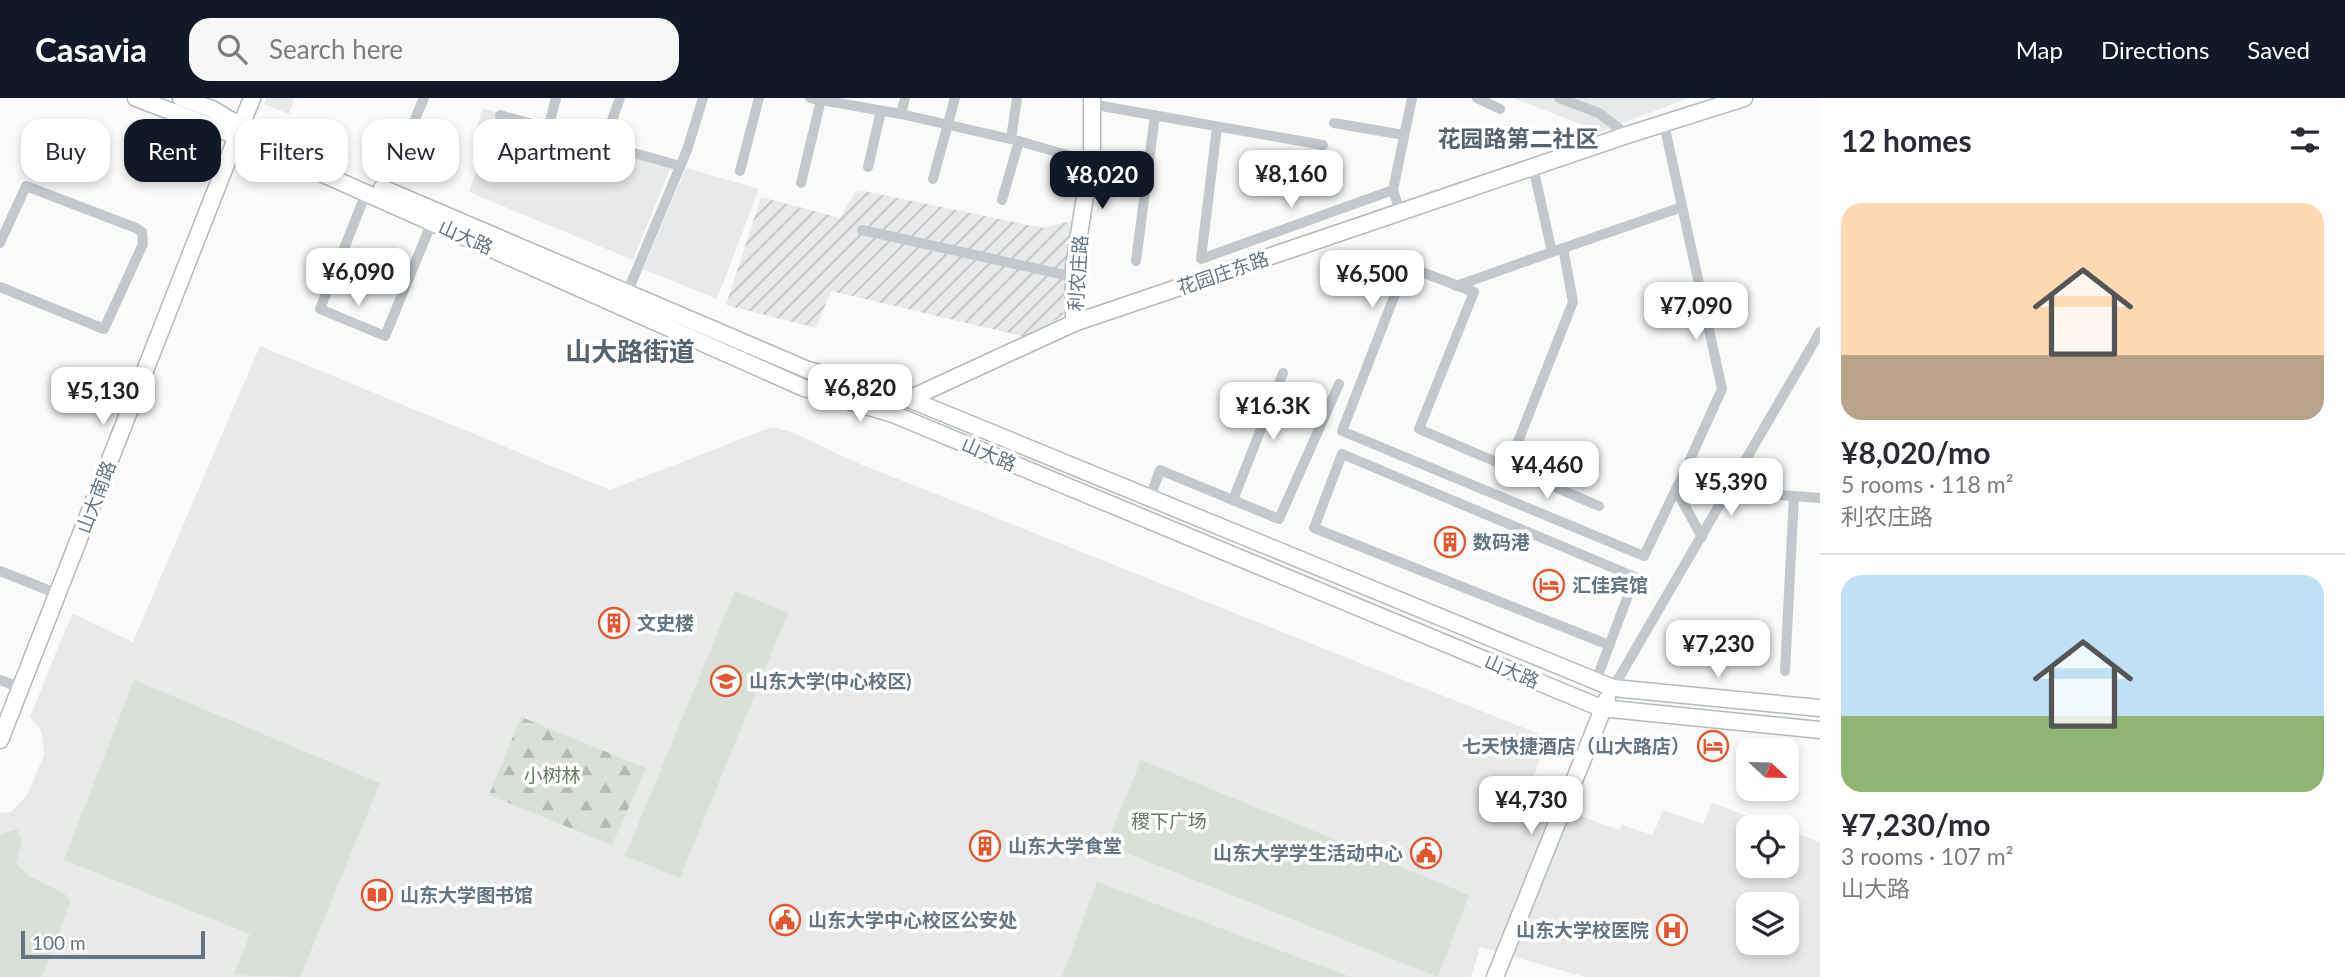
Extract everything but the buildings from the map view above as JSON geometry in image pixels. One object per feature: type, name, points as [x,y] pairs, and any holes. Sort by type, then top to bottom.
[{"type":"main road","name":"山大路","points":[[136,98],[235,131]]},
{"type":"main road","name":"山大路","points":[[181,98],[212,110],[235,129]]},
{"type":"main road","name":"山大南路","points":[[243,119],[252,98]]},
{"type":"main road","name":"花园庄东路","points":[[909,399],[1074,323],[1627,135],[1744,98]]},
{"type":"main road","name":"利农庄路","points":[[1074,323],[1074,277],[1091,162],[1094,102]]},
{"type":"main road","name":"山大南路","points":[[0,740],[235,140]]},
{"type":"main road","name":"山大路","points":[[348,178],[808,370],[909,399],[1613,688],[1820,708]]},
{"type":"main road","name":"山大路","points":[[343,182],[804,388],[906,419],[1605,709],[1820,730]]},
{"type":"main road","points":[[1500,977],[1613,688]]},
{"type":"main road","points":[[1495,977],[1605,709]]},
{"type":"street","points":[[415,119],[424,98]]},
{"type":"street","points":[[551,119],[556,98]]},
{"type":"street","points":[[612,119],[620,98]]},
{"type":"street","points":[[627,293],[680,166],[703,98]]},
{"type":"street","points":[[740,171],[759,98]]},
{"type":"street","points":[[901,114],[905,98]]},
{"type":"street","points":[[933,179],[955,98]]},
{"type":"street","points":[[1002,200],[1015,140],[1017,98]]},
{"type":"street","points":[[1400,212],[1393,190],[1412,98]]},
{"type":"street","points":[[1477,98],[1500,109]]},
{"type":"street","points":[[1559,98],[1599,113],[1627,135]]},
{"type":"street","points":[[801,183],[816,99],[839,101],[1015,140],[1091,162]]},
{"type":"street","points":[[1094,102],[1154,116],[1323,145]]},
{"type":"street","points":[[868,167],[881,111]]},
{"type":"street","points":[[499,115],[513,119]]},
{"type":"street","points":[[1136,261],[1154,116]]},
{"type":"street","points":[[1334,123],[1404,135]]},
{"type":"street","points":[[1599,506],[1419,429],[1474,292],[1406,267],[1342,431],[1644,556],[1722,389],[1664,124]]},
{"type":"street","points":[[1217,127],[1201,259],[1393,190]]},
{"type":"street","points":[[635,154],[680,166]]},
{"type":"street","points":[[1507,467],[1573,302],[1533,167]]},
{"type":"street","points":[[0,243],[26,186],[136,228],[142,232],[143,243],[104,329],[0,287]]},
{"type":"street","points":[[366,193],[320,309],[385,336],[432,222]]},
{"type":"street","points":[[1456,286],[1682,207]]},
{"type":"street","points":[[862,230],[1074,277]]},
{"type":"street","points":[[1613,688],[1820,332]]},
{"type":"street","points":[[1233,500],[1283,373]]},
{"type":"street","points":[[1150,498],[1160,470],[1279,519],[1339,384]]},
{"type":"street","points":[[1600,670],[1635,577],[1342,454],[1314,528],[1609,645]]},
{"type":"street","points":[[1676,490],[1702,537]]},
{"type":"street","points":[[1729,491],[1820,498]]},
{"type":"street","points":[[1785,671],[1794,496]]},
{"type":"street","points":[[0,571],[58,594]]},
{"type":"street","points":[[0,680],[21,688]]},
{"type":"shaded area","points":[[266,98],[294,98],[289,114],[264,104]]},
{"type":"shaded area","points":[[1513,98],[1688,98],[1600,132]]},
{"type":"shaded area","points":[[482,108],[519,119],[479,119]]},
{"type":"shaded area","points":[[635,153],[672,164],[633,260],[469,192],[473,180],[635,182]]},
{"type":"shaded area","points":[[686,168],[759,189],[717,299],[643,269]]},
{"type":"shaded area","points":[[864,191],[1043,228],[1075,220],[1063,316],[1026,337],[831,291],[816,328],[726,305],[761,197],[840,218],[855,192]]},
{"type":"shaded area","name":"山东大学(中心校区)","points":[[260,346],[610,490],[772,427],[792,432],[855,462],[1547,737],[1528,794],[1578,815],[1619,830],[1622,825],[1653,835],[1663,810],[1703,824],[1712,803],[1745,815],[1736,815],[1736,878],[1799,878],[1799,834],[1820,842],[1820,977],[1585,977],[1480,947],[1471,977],[0,977],[0,813],[11,812],[27,795],[44,755],[42,732],[30,717],[73,614],[133,642]]},
{"type":"green space","points":[[735,591],[788,613],[680,878],[625,856]]},
{"type":"green space","points":[[134,680],[380,783],[300,977],[234,975],[250,934],[64,860]]},
{"type":"green space","name":"小树林","points":[[521,717],[646,768],[612,845],[489,795]]},
{"type":"green space","name":"稷下广场","points":[[1141,760],[1469,895],[1438,977],[1106,845]]},
{"type":"green space","points":[[18,829],[22,842],[16,863],[29,876],[65,894],[70,902],[42,977],[0,977],[0,834]]},
{"type":"green space","points":[[1097,882],[1351,977],[1062,977]]},
{"type":"place","name":"数码港","points":[[1450,542]]},
{"type":"place","name":"汇佳宾馆","points":[[1549,585]]},
{"type":"place","name":"文史楼","points":[[614,623]]},
{"type":"place","name":"山东大学(中心校区)","points":[[726,681]]},
{"type":"place","name":"七天快捷酒店（山大路店）","points":[[1713,746]]},
{"type":"place","name":"山东大学食堂","points":[[985,846]]},
{"type":"place","name":"山东大学学生活动中心","points":[[1426,853]]},
{"type":"place","name":"山东大学图书馆","points":[[377,895]]},
{"type":"place","name":"山东大学中心校区公安处","points":[[785,920]]},
{"type":"place","name":"山东大学校医院","points":[[1672,930]]},
{"type":"district","name":"花园路第二社区","points":[[1518,139]]},
{"type":"district","name":"山大路街道","points":[[630,352]]}]
